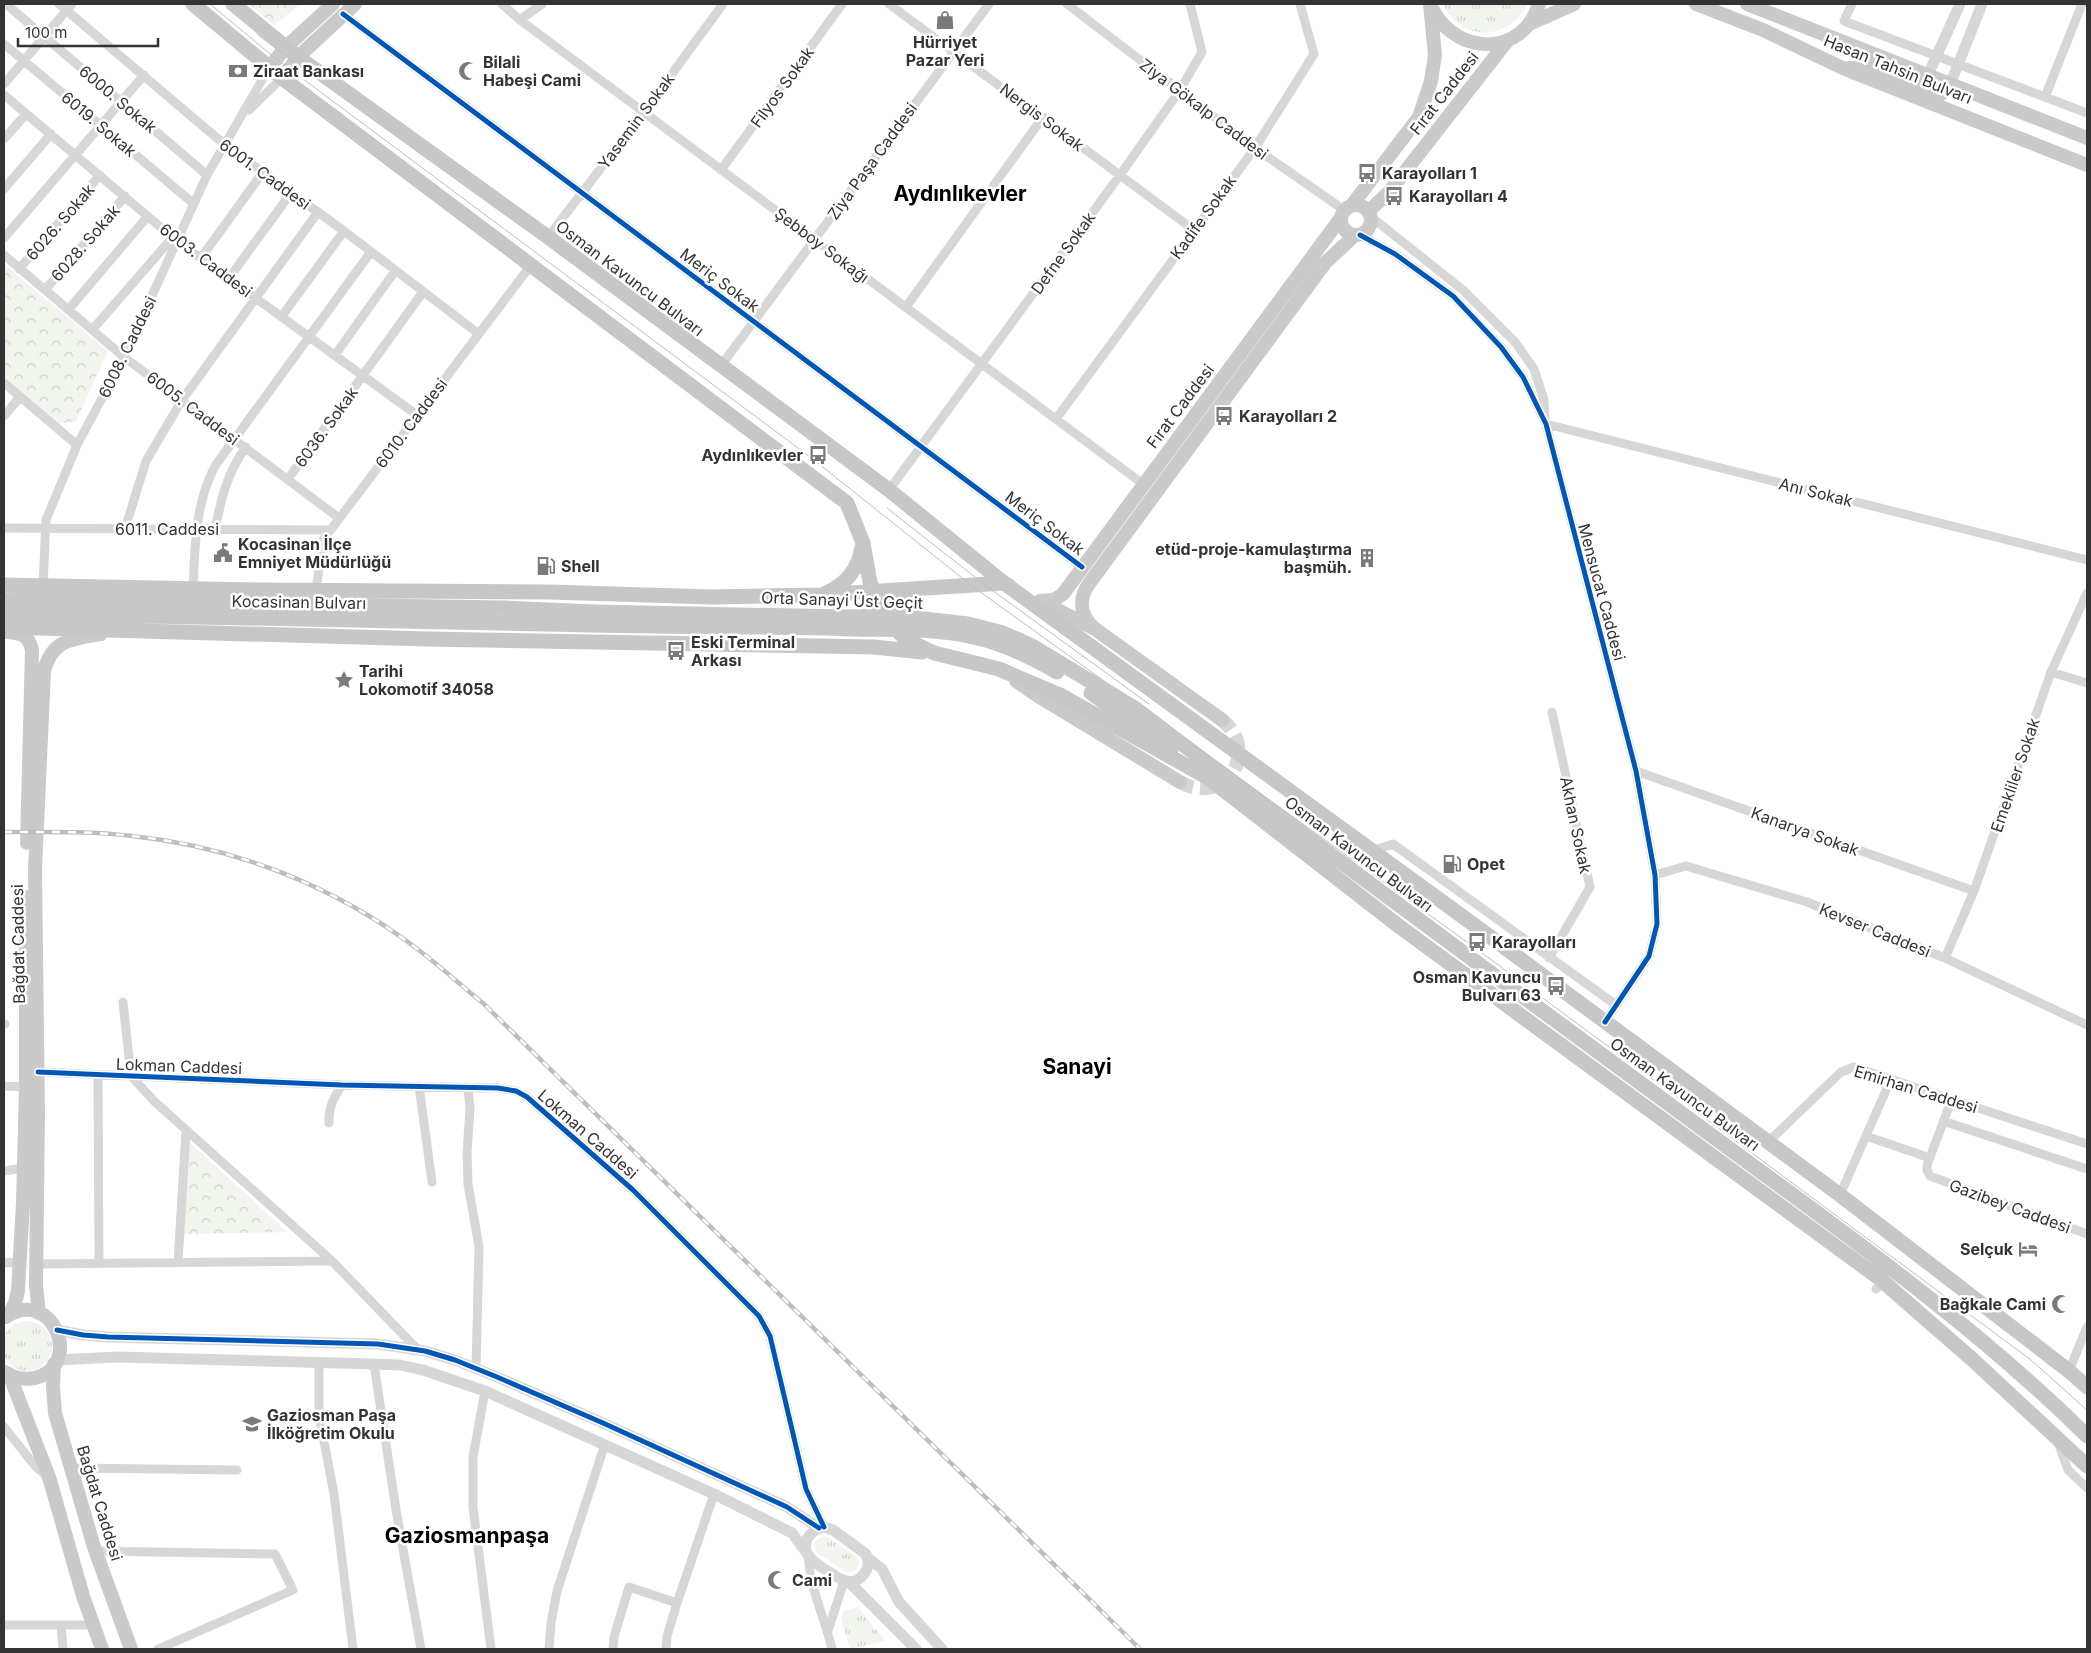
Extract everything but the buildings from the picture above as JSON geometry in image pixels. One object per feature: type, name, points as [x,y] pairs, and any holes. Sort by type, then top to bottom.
[{"type":"highway","points":[[192,4],[282,78],[847,503],[863,543],[872,592],[884,615],[898,632],[912,643],[934,653]]},
{"type":"highway","name":"Osman Kavuncu Bulvarı","points":[[233,4],[298,57],[548,237],[720,367],[889,490],[1004,584]]},
{"type":"highway","points":[[820,595],[835,589],[848,578],[857,565],[863,543]]},
{"type":"highway","points":[[1004,584],[1372,851],[1840,1195],[2069,1371],[2087,1388]]},
{"type":"highway","points":[[4,585],[192,589],[549,592],[712,597],[845,594],[1004,584],[1040,601]]},
{"type":"highway","points":[[898,632],[895,619],[898,607],[906,596],[923,589]]},
{"type":"highway","points":[[416,591],[503,608]]},
{"type":"highway","points":[[845,594],[859,597],[867,603],[872,611],[872,624],[865,636],[858,642],[846,647]]},
{"type":"highway","name":"Kocasinan Bulvarı","points":[[4,600],[503,608],[593,619]]},
{"type":"highway","name":"Kocasinan Bulvarı","points":[[4,614],[499,624],[593,619]]},
{"type":"highway","name":"Orta Sanayi Üst Geçit","points":[[593,619],[898,616],[968,624],[1002,632],[1032,646],[1136,709],[1175,745]]},
{"type":"highway","points":[[444,639],[499,624]]},
{"type":"highway","points":[[4,627],[444,639],[874,647],[934,653],[999,669],[1062,696],[1210,779]]},
{"type":"highway","points":[[1175,745],[1210,779]]},
{"type":"highway","name":"Osman Kavuncu Bulvarı","points":[[1175,745],[1408,912],[1890,1268],[2043,1394],[2087,1436]]},
{"type":"highway","name":"Osman Kavuncu Bulvarı","points":[[1210,779],[1400,927],[1879,1285],[1973,1360],[2087,1466]]},
{"type":"main road","points":[[269,68],[286,47],[333,4]]},
{"type":"main road","points":[[282,78],[298,57],[355,4]]},
{"type":"main road","points":[[1430,4],[1442,25],[1464,40],[1481,44],[1508,40],[1529,24],[1574,4]]},
{"type":"main road","name":"Fırat Caddesi","points":[[1040,601],[1049,601],[1063,594],[1345,212],[1419,117],[1431,81],[1435,55],[1430,4]]},
{"type":"main road","points":[[1529,24],[1539,4]]},
{"type":"main road","name":"Hasan Tahsin Bulvarı","points":[[1696,4],[1764,30],[1845,69],[2087,165]]},
{"type":"main road","name":"Hasan Tahsin Bulvarı","points":[[1747,4],[2087,138]]},
{"type":"main road","name":"Fırat Caddesi","points":[[1369,214],[1389,192],[1508,40]]},
{"type":"main road","points":[[1845,69],[1857,66],[1869,67],[1937,94],[1943,92],[1950,85]]},
{"type":"main road","points":[[1361,206],[1369,214],[1370,226],[1357,235],[1346,232],[1341,224],[1345,212],[1361,206]]},
{"type":"main road","name":"Fırat Caddesi","points":[[1095,629],[1087,621],[1082,605],[1083,594],[1088,585],[1325,263],[1357,235]]},
{"type":"main road","points":[[1040,601],[1095,629],[1222,720]]},
{"type":"main road","name":"Bağdat Caddesi","points":[[39,1313],[36,1264],[38,1072],[35,870],[44,671],[53,652],[69,639],[122,630]]},
{"type":"main road","name":"Bağdat Caddesi","points":[[4,631],[24,635],[29,641],[32,650],[26,880],[24,1168],[17,1297],[6,1317]]},
{"type":"main road","points":[[999,669],[1038,696],[1180,782]]},
{"type":"main road","points":[[6,1317],[24,1310],[39,1313],[48,1318],[57,1330]]},
{"type":"main road","name":"Bağdat Caddesi","points":[[57,1330],[60,1345],[53,1387],[55,1414],[96,1551],[131,1649]]},
{"type":"main road","points":[[6,1372],[18,1378],[34,1378],[43,1374],[56,1362]]},
{"type":"main road","points":[[6,1372],[49,1477],[83,1596],[102,1649]]},
{"type":"street","name":"6000. Sokak","points":[[6,4],[207,175]]},
{"type":"street","name":"Şebboy Sokağı","points":[[502,4],[520,20],[1143,484]]},
{"type":"street","points":[[520,20],[542,4]]},
{"type":"street","name":"Yasemin Sokak","points":[[548,237],[644,112],[723,4]]},
{"type":"street","name":"Filyos Sokak","points":[[721,170],[842,4]]},
{"type":"street","name":"Nergis Sokak","points":[[889,4],[1194,230]]},
{"type":"street","name":"Ziya Paşa Caddesi","points":[[720,367],[989,4]]},
{"type":"street","name":"Ziya Gökalp Caddesi","points":[[1067,4],[1255,148],[1345,212]]},
{"type":"street","name":"Defne Sokak","points":[[889,490],[1180,90],[1202,52],[1190,4]]},
{"type":"street","name":"Kadife Sokak","points":[[1056,418],[1255,148],[1314,54],[1300,4]]},
{"type":"street","points":[[1852,4],[1844,21],[2087,113]]},
{"type":"street","points":[[1928,75],[1960,4]]},
{"type":"street","points":[[1950,85],[1982,4]]},
{"type":"street","points":[[2045,97],[2082,4]]},
{"type":"street","points":[[4,84],[44,37],[66,6]]},
{"type":"street","name":"6001. Caddesi","points":[[66,6],[224,144],[344,231],[370,253],[479,334]]},
{"type":"street","name":"Meriç Sokak","points":[[343,14],[1082,566]]},
{"type":"street","name":"6019. Sokak","points":[[4,44],[194,204]]},
{"type":"street","points":[[242,117],[269,68]]},
{"type":"street","points":[[4,238],[144,76]]},
{"type":"street","points":[[242,117],[282,78]]},
{"type":"street","name":"6003. Caddesi","points":[[4,95],[175,239],[418,414]]},
{"type":"street","points":[[4,139],[26,114]]},
{"type":"street","name":"6008. Caddesi","points":[[43,586],[46,520],[77,445],[124,357],[175,239],[207,175],[242,117]]},
{"type":"street","points":[[906,307],[1043,118]]},
{"type":"street","points":[[4,189],[51,134]]},
{"type":"street","points":[[201,258],[263,172]]},
{"type":"street","name":"6026. Sokak","points":[[20,269],[100,175]]},
{"type":"street","points":[[229,278],[291,193]]},
{"type":"street","name":"6028. Sokak","points":[[45,290],[125,196]]},
{"type":"street","points":[[125,529],[146,461],[182,400],[318,212]]},
{"type":"street","name":"Mensucat Caddesi","points":[[1369,214],[1463,290],[1515,342],[1534,369],[1544,400],[1546,424],[1636,771],[1655,875],[1657,924],[1649,956],[1605,1022]]},
{"type":"street","points":[[68,310],[148,216]]},
{"type":"street","points":[[282,316],[344,231]]},
{"type":"street","name":"Mensucat Caddesi","points":[[1357,235],[1395,254],[1454,296],[1501,347],[1523,377],[1546,424]]},
{"type":"street","points":[[92,330],[175,239]]},
{"type":"street","points":[[192,589],[196,530],[203,496],[210,475],[221,456],[235,440],[370,253]]},
{"type":"street","name":"6005. Caddesi","points":[[4,256],[124,357],[339,518]]},
{"type":"street","name":"6010. Caddesi","points":[[316,590],[322,540],[531,265]]},
{"type":"street","points":[[335,354],[395,271]]},
{"type":"street","name":"6036. Sokak","points":[[288,479],[423,292]]},
{"type":"street","points":[[4,384],[77,445]]},
{"type":"street","points":[[4,416],[20,397]]},
{"type":"street","name":"Anı Sokak","points":[[1546,424],[2087,560]]},
{"type":"street","points":[[215,530],[227,479],[246,447]]},
{"type":"street","name":"6011. Caddesi","points":[[4,528],[330,530]]},
{"type":"street","name":"Emekliler Sokak","points":[[1945,958],[1974,891],[2051,672],[2087,593]]},
{"type":"street","points":[[2051,672],[2087,683]]},
{"type":"street","name":"Akhan Sokak","points":[[1549,958],[1590,887],[1552,712]]},
{"type":"street","name":"Kanarya Sokak","points":[[1636,771],[1974,891]]},
{"type":"street","points":[[1372,851],[1393,844],[1616,1005]]},
{"type":"street","name":"Kevser Caddesi","points":[[1655,875],[1686,866],[1807,902],[1945,958],[2087,1025]]},
{"type":"street","points":[[123,1002],[131,1076],[154,1101],[332,1261],[417,1349]]},
{"type":"street","name":"Emirhan Caddesi","points":[[1768,1142],[1844,1070],[1854,1067],[2087,1144]]},
{"type":"street","name":"Lokman Caddesi","points":[[38,1072],[342,1085],[507,1089],[533,1100],[633,1190],[760,1316],[770,1336],[806,1489],[821,1528]]},
{"type":"street","points":[[98,1075],[99,1263]]},
{"type":"street","points":[[1840,1195],[1891,1079]]},
{"type":"street","points":[[329,1123],[330,1107],[342,1085]]},
{"type":"street","points":[[4,1086],[26,1087]]},
{"type":"street","points":[[419,1086],[432,1182]]},
{"type":"street","points":[[468,1088],[470,1108],[467,1153],[468,1184],[479,1247],[476,1368]]},
{"type":"street","points":[[1866,1136],[1930,1158],[1952,1099]]},
{"type":"street","points":[[1943,1121],[2087,1169]]},
{"type":"street","points":[[178,1262],[186,1130]]},
{"type":"street","name":"Gazibey Caddesi","points":[[1930,1158],[1927,1170],[1932,1177],[2087,1234]]},
{"type":"street","points":[[4,1171],[24,1168]]},
{"type":"street","points":[[36,1264],[332,1261]]},
{"type":"street","points":[[4,1263],[20,1262]]},
{"type":"street","points":[[2069,1371],[2087,1327]]},
{"type":"street","points":[[57,1330],[95,1336],[378,1344],[417,1349],[476,1368],[603,1423],[787,1507],[821,1528],[833,1530],[862,1550],[868,1558],[882,1569],[899,1602],[942,1649]]},
{"type":"street","points":[[56,1362],[118,1357],[400,1365],[424,1370],[485,1391],[605,1444],[714,1494],[792,1533],[807,1554],[846,1581],[916,1649]]},
{"type":"street","points":[[319,1363],[319,1415],[334,1494],[353,1649]]},
{"type":"street","points":[[374,1364],[398,1519],[422,1649]]},
{"type":"street","points":[[485,1391],[473,1457],[473,1507],[491,1649]]},
{"type":"street","points":[[4,1427],[36,1466],[49,1477]]},
{"type":"street","points":[[2057,1437],[2068,1470],[2087,1488]]},
{"type":"street","points":[[549,1649],[551,1623],[557,1591],[605,1444]]},
{"type":"street","points":[[71,1468],[237,1470]]},
{"type":"street","points":[[666,1649],[667,1636],[677,1603],[714,1494]]},
{"type":"street","points":[[821,1528],[808,1538],[807,1554],[814,1592],[828,1631],[832,1649]]},
{"type":"street","points":[[96,1551],[275,1554],[293,1590],[158,1649]]},
{"type":"street","points":[[846,1581],[858,1580],[865,1573],[868,1558]]},
{"type":"street","points":[[828,1631],[846,1581]]},
{"type":"street","points":[[612,1649],[630,1587],[677,1603]]},
{"type":"street","points":[[4,1625],[94,1625]]},
{"type":"street","points":[[61,1625],[63,1649]]},
{"type":"green space","points":[[249,4],[301,4],[274,25]]},
{"type":"green space","points":[[1443,4],[1527,4],[1519,16],[1509,25],[1497,31],[1485,32],[1472,31],[1461,25],[1451,16]]},
{"type":"green space","points":[[4,264],[108,351],[76,421],[52,425],[4,383]]},
{"type":"green space","points":[[185,1138],[287,1232],[184,1234]]},
{"type":"green space","points":[[22,1321],[32,1321],[45,1328],[52,1341],[52,1351],[45,1364],[32,1371],[22,1371],[13,1367],[6,1360],[2,1351],[2,1341],[6,1332],[13,1325]]},
{"type":"green space","points":[[824,1536],[856,1556],[859,1563],[856,1570],[847,1572],[817,1553],[815,1541]]},
{"type":"green space","points":[[858,1607],[885,1641],[850,1649],[841,1618],[844,1611]]},
{"type":"tunnel","points":[[1180,782],[1196,788],[1211,787],[1223,782],[1233,772],[1238,760],[1238,747],[1233,733],[1222,720]]},
{"type":"tram line","points":[[210,4],[275,58],[814,460],[972,586],[1474,947],[2031,1360],[2087,1410]]},
{"type":"tram line","points":[[257,34],[301,68]]},
{"type":"tram line","points":[[887,508],[985,585],[1149,704]]},
{"type":"railway","points":[[4,832],[116,834],[171,841],[247,860],[320,889],[388,928],[420,951],[484,1004],[1140,1649]]},
{"type":"cycle path","points":[[343,14],[1082,567]]},
{"type":"cycle path","points":[[1360,235],[1395,254],[1453,296],[1501,347],[1523,377],[1546,424],[1636,771],[1655,875],[1657,924],[1649,956],[1605,1022]]},
{"type":"cycle path","points":[[38,1072],[342,1085],[498,1088],[516,1091],[527,1097],[633,1190],[759,1316],[770,1336],[806,1489],[824,1527]]},
{"type":"cycle path","points":[[57,1330],[108,1337],[378,1344],[425,1351],[455,1360],[603,1423],[787,1507],[819,1528]]},
{"type":"place","name":"Hürriyet Pazar Yeri","points":[[945,20]]},
{"type":"place","name":"Ziraat Bankası","points":[[238,71]]},
{"type":"place","name":"Bilali Habeşi Cami","points":[[468,71]]},
{"type":"place","name":"Karayolları 1","points":[[1367,173]]},
{"type":"place","name":"Karayolları 4","points":[[1394,196]]},
{"type":"place","name":"Karayolları 2","points":[[1224,416]]},
{"type":"place","name":"Aydınlıkevler","points":[[818,455]]},
{"type":"place","name":"Kocasinan İlçe Emniyet Müdürlüğü","points":[[223,553]]},
{"type":"place","name":"etüd-proje-kamulaştırma başmüh.","points":[[1367,558]]},
{"type":"place","name":"Shell","points":[[546,566]]},
{"type":"place","name":"Eski Terminal Arkası","points":[[676,651]]},
{"type":"place","name":"Tarihi Lokomotif 34058","points":[[344,680]]},
{"type":"place","name":"Opet","points":[[1452,864]]},
{"type":"place","name":"Karayolları","points":[[1477,942]]},
{"type":"place","name":"Osman Kavuncu Bulvarı 63","points":[[1556,986]]},
{"type":"place","name":"Selçuk","points":[[2028,1249]]},
{"type":"place","name":"Bağkale Cami","points":[[2061,1304]]},
{"type":"place","name":"Gaziosman Paşa İlköğretim Okulu","points":[[252,1424]]},
{"type":"place","name":"Cami","points":[[777,1580]]},
{"type":"district","name":"Aydınlıkevler","points":[[960,194]]},
{"type":"district","name":"Sanayi","points":[[1077,1067]]},
{"type":"district","name":"Gaziosmanpaşa","points":[[467,1536]]}]
